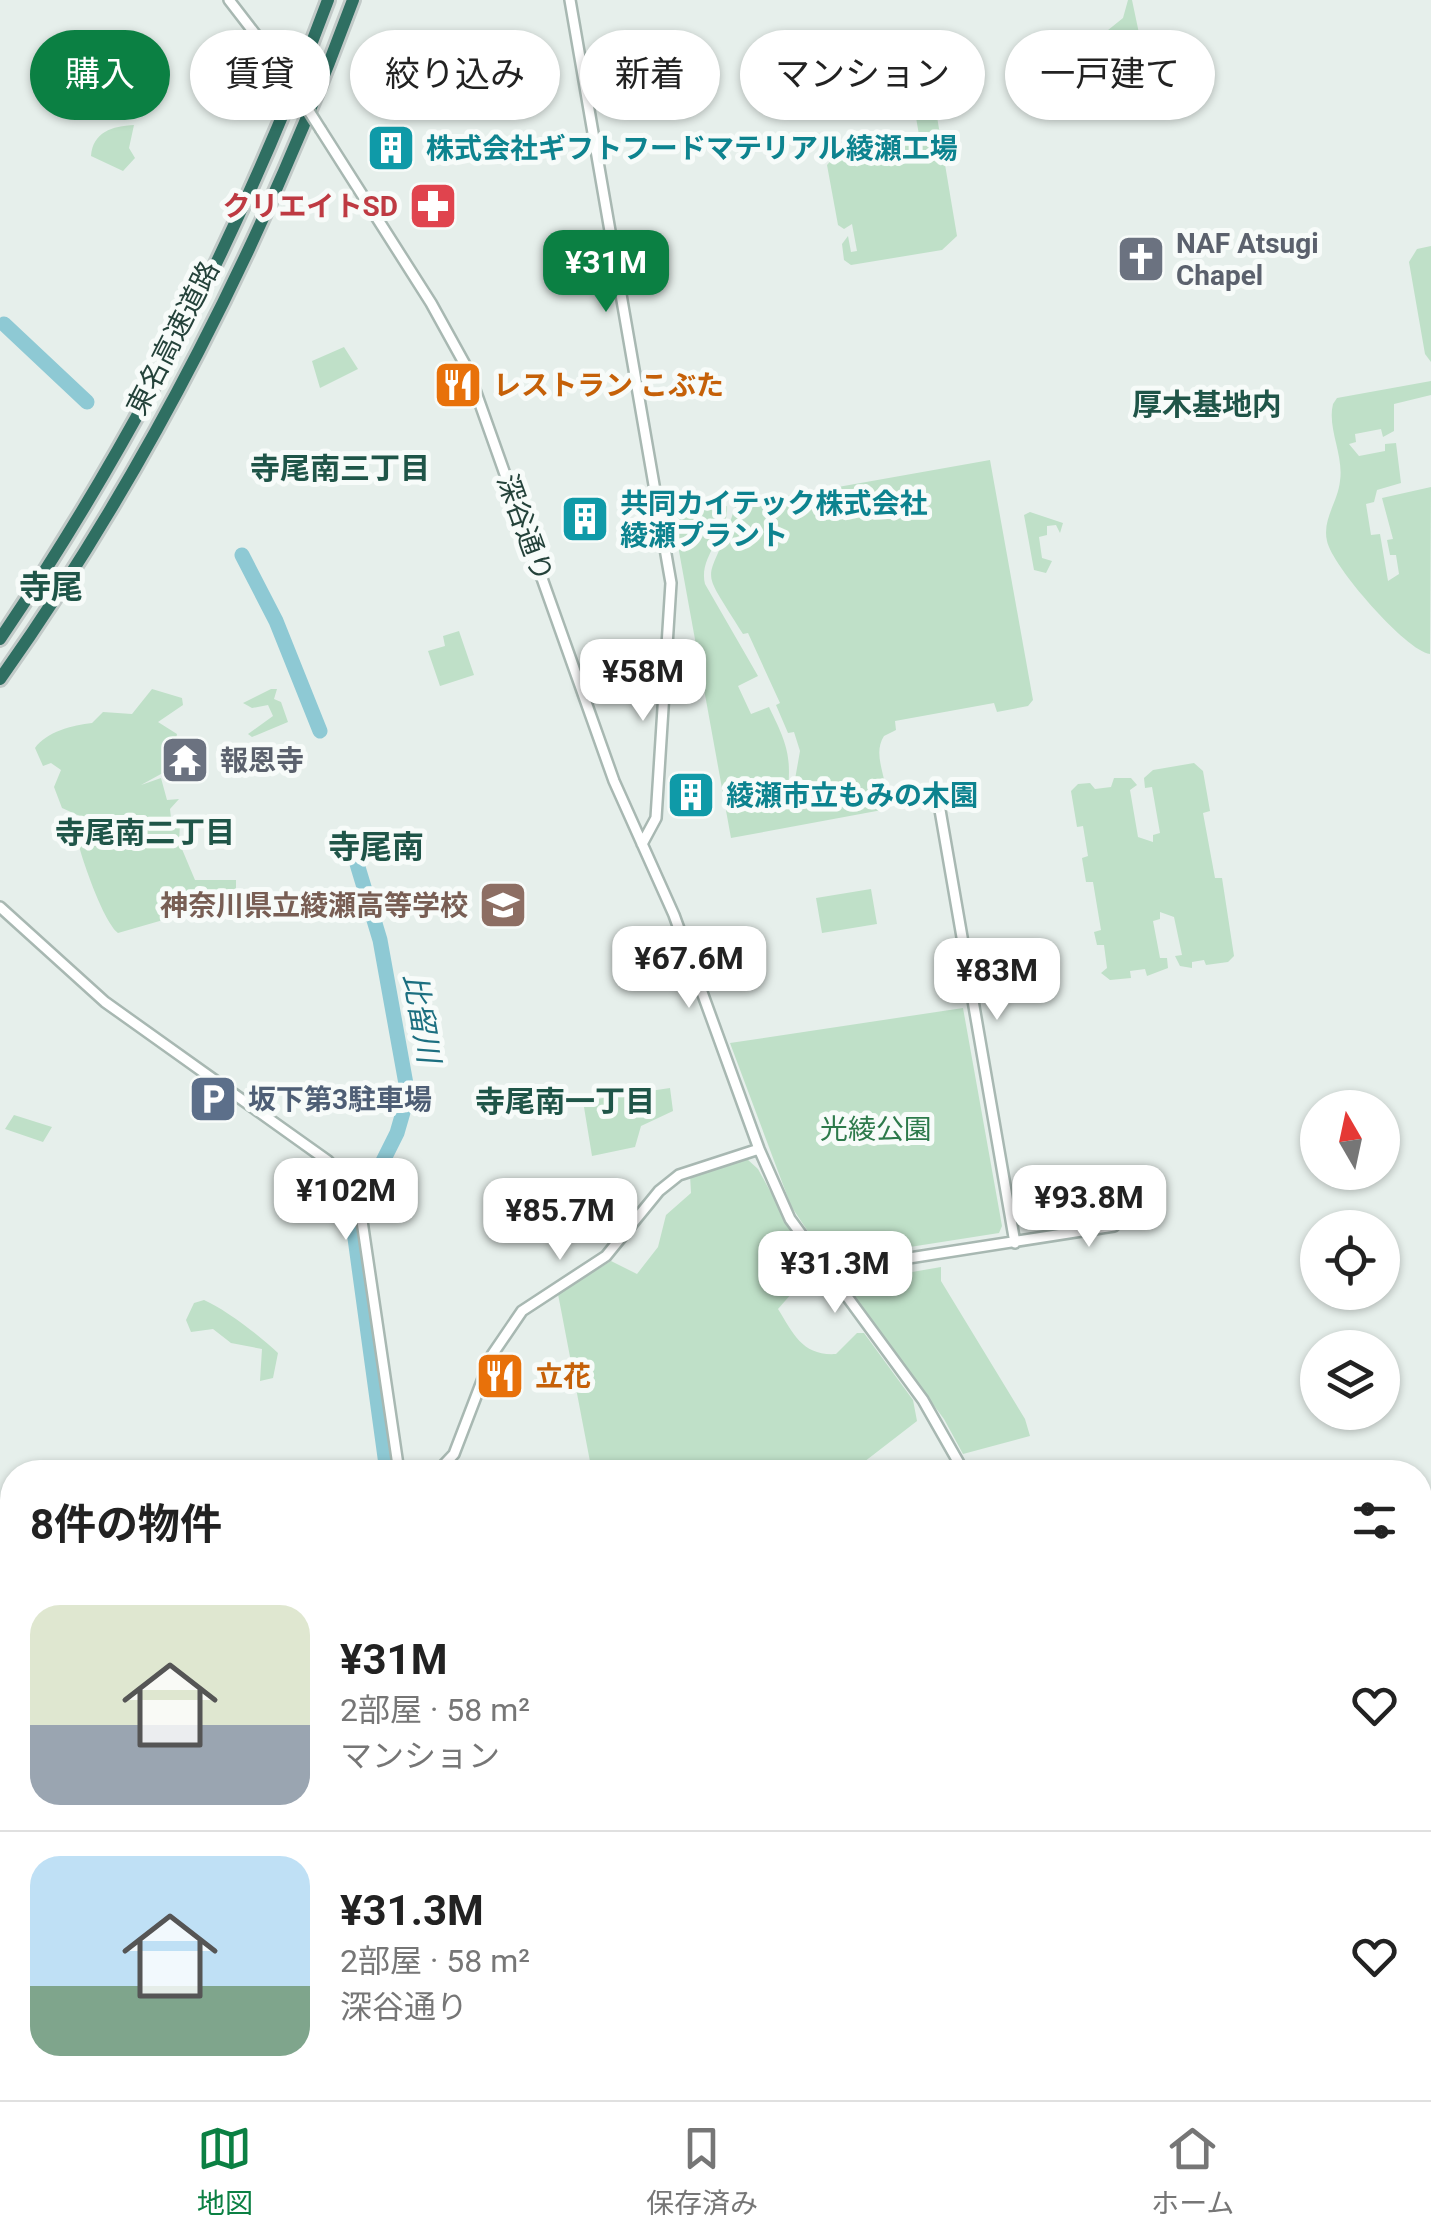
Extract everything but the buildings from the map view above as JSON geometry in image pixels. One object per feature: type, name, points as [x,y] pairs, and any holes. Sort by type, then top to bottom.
[{"type":"highway","name":"東名高速道路","points":[[0,639],[98,480],[193,309],[265,153],[328,0]]},
{"type":"highway","name":"東名高速道路","points":[[0,680],[114,501],[211,323],[288,163],[352,0]]},
{"type":"street","name":"深谷通り","points":[[229,0],[283,70],[432,303],[468,370],[604,756],[689,954],[759,1149],[790,1219],[922,1400],[957,1460]]},
{"type":"street","points":[[570,0],[670,584],[656,818],[642,844]]},
{"type":"street","points":[[940,810],[1015,1243]]},
{"type":"street","points":[[0,907],[100,997],[275,1120],[346,1180],[361,1214],[396,1460]]},
{"type":"street","points":[[448,1460],[454,1454],[492,1356],[522,1311],[606,1256],[659,1191],[680,1175],[759,1149]]},
{"type":"street","points":[[826,1271],[1114,1226]]},
{"type":"green space","points":[[1128,0],[1132,0],[1138,30],[1108,30],[1123,18]]},
{"type":"green space","points":[[916,120],[938,120],[957,236],[942,250],[851,265],[844,260],[842,244],[848,236],[851,252],[857,251],[852,224],[844,229],[838,225],[827,165],[836,155],[920,141]]},
{"type":"green space","points":[[134,125],[129,148],[135,158],[123,171],[91,156],[95,141],[105,132]]},
{"type":"green space","points":[[1431,246],[1431,362],[1425,354],[1409,262],[1417,249]]},
{"type":"green space","points":[[344,347],[358,369],[320,388],[312,361]]},
{"type":"green space","points":[[1431,381],[1431,395],[1394,404],[1394,431],[1383,437],[1381,429],[1355,434],[1356,442],[1349,444],[1359,456],[1385,451],[1385,444],[1396,443],[1401,483],[1377,490],[1374,502],[1366,504],[1371,535],[1380,534],[1388,581],[1399,574],[1396,555],[1390,555],[1387,540],[1393,539],[1382,498],[1431,487],[1430,654],[1404,639],[1371,606],[1332,553],[1326,533],[1340,481],[1332,413],[1337,398]]},
{"type":"green space","points":[[990,460],[1033,700],[1028,706],[997,712],[994,703],[895,721],[896,730],[884,736],[880,745],[886,792],[882,810],[731,838],[671,507],[683,513],[727,506],[723,526],[706,564],[705,584],[758,676],[738,686],[751,714],[769,707],[781,732],[789,762],[787,800],[808,793],[814,803],[841,798],[838,782],[794,785],[800,751],[794,732],[788,733],[776,705],[780,703],[748,633],[743,634],[712,582],[713,565],[736,505]]},
{"type":"green space","points":[[1030,512],[1063,523],[1060,533],[1056,525],[1047,526],[1047,535],[1039,537],[1042,558],[1052,561],[1046,573],[1034,570],[1024,515]]},
{"type":"green space","points":[[459,631],[474,675],[440,686],[428,651],[445,646],[443,636]]},
{"type":"green space","points":[[152,689],[182,698],[183,705],[158,722],[177,734],[170,769],[141,785],[161,778],[167,800],[179,799],[170,809],[171,818],[180,824],[179,842],[195,880],[236,880],[236,899],[118,933],[98,899],[80,851],[74,826],[82,817],[62,808],[54,787],[61,770],[51,763],[43,766],[35,748],[53,734],[92,723],[103,712],[132,714]]},
{"type":"green space","points":[[277,689],[274,699],[281,702],[288,722],[252,737],[248,734],[273,716],[268,705],[252,708],[243,703]]},
{"type":"green space","points":[[1194,763],[1203,771],[1210,811],[1203,813],[1215,878],[1222,878],[1234,956],[1228,962],[1206,965],[1204,960],[1192,962],[1192,968],[1180,966],[1175,956],[1182,955],[1174,917],[1160,912],[1160,919],[1153,921],[1160,958],[1167,958],[1168,968],[1147,976],[1145,969],[1130,971],[1131,978],[1110,980],[1101,973],[1107,968],[1104,945],[1097,945],[1094,932],[1101,930],[1093,882],[1086,882],[1082,858],[1088,856],[1083,826],[1077,827],[1071,791],[1078,784],[1090,783],[1095,789],[1111,787],[1114,778],[1131,778],[1137,785],[1130,790],[1138,837],[1153,842],[1153,835],[1160,833],[1152,787],[1145,788],[1144,778],[1153,770]]},
{"type":"green space","points":[[871,889],[877,924],[822,933],[816,898]]},
{"type":"green space","name":"光綾公園","points":[[963,1008],[1002,1226],[999,1233],[827,1260],[791,1206],[730,1043]]},
{"type":"green space","points":[[670,1088],[673,1111],[641,1126],[635,1147],[592,1156],[583,1101]]},
{"type":"green space","points":[[14,1115],[52,1127],[43,1142],[5,1129]]},
{"type":"green space","points":[[747,1159],[758,1169],[813,1269],[778,1309],[789,1327],[807,1347],[825,1354],[836,1354],[857,1333],[864,1333],[913,1400],[917,1421],[867,1460],[590,1460],[558,1294],[611,1261],[637,1274],[658,1247],[666,1215],[691,1193],[690,1175]]},
{"type":"green space","points":[[941,1267],[941,1281],[1025,1419],[1030,1436],[963,1454],[944,1419],[843,1284]]},
{"type":"green space","points":[[204,1300],[278,1353],[273,1378],[260,1381],[262,1349],[231,1343],[213,1329],[191,1332],[186,1320],[194,1303]]},
{"type":"waterway","name":"比留川","points":[[4,324],[87,402]]},
{"type":"waterway","name":"比留川","points":[[242,555],[276,621],[320,731]]},
{"type":"waterway","name":"比留川","points":[[351,844],[380,940],[408,1095],[397,1133],[365,1197]]},
{"type":"waterway","name":"比留川","points":[[354,1231],[385,1460]]},
{"type":"place","name":"株式会社ギフトフードマテリアル綾瀬工場","points":[[391,148]]},
{"type":"place","name":"クリエイトSD","points":[[433,206]]},
{"type":"place","name":"NAF Atsugi Chapel","points":[[1141,259]]},
{"type":"place","name":"レストラン こぶた","points":[[458,385]]},
{"type":"place","name":"共同カイテック株式会社 綾瀬プラント","points":[[585,519]]},
{"type":"place","name":"報恩寺","points":[[185,760]]},
{"type":"place","name":"綾瀬市立もみの木園","points":[[691,795]]},
{"type":"place","name":"神奈川県立綾瀬高等学校","points":[[503,905]]},
{"type":"place","name":"坂下第3駐車場","points":[[213,1099]]},
{"type":"place","name":"立花","points":[[500,1376]]},
{"type":"district","name":"厚木基地内","points":[[1207,404]]},
{"type":"district","name":"寺尾南三丁目","points":[[340,468]]},
{"type":"district","name":"寺尾","points":[[51,587]]},
{"type":"district","name":"寺尾南二丁目","points":[[145,832]]},
{"type":"district","name":"寺尾南","points":[[376,847]]},
{"type":"district","name":"寺尾南一丁目","points":[[565,1101]]}]
